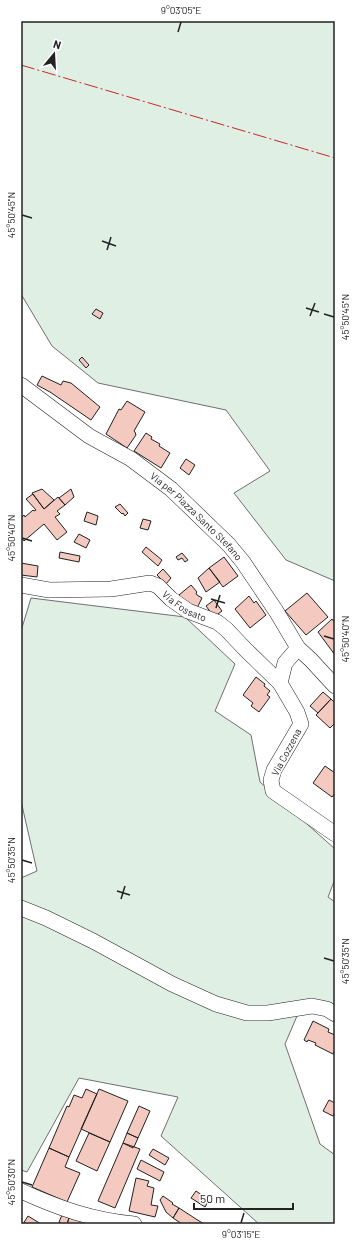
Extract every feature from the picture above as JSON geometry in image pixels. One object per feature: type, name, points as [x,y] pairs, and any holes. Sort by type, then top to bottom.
[{"type":"street","name":"Via per Piazza Santo Stefano","points":[[21,385],[89,436],[131,459],[176,494],[229,545],[243,562],[280,617],[298,648],[335,686]]},
{"type":"street","name":"Via Fossato","points":[[21,585],[49,590],[111,589],[150,582],[158,586],[171,599],[188,611],[217,622],[226,629],[280,683]]},
{"type":"street","points":[[280,683],[285,663],[298,648]]},
{"type":"street","name":"Via Cozzena","points":[[280,683],[297,712],[301,724],[274,770],[271,780],[273,791],[335,834]]},
{"type":"street","points":[[21,908],[46,918],[93,941],[172,984],[216,1004],[247,1013],[268,1013],[312,1006],[327,1009],[335,1014]]},
{"type":"street","points":[[21,1191],[68,1211],[134,1224]]},
{"type":"green space","points":[[21,21],[335,21],[335,581],[286,560],[234,493],[270,471],[226,410],[98,383],[52,346],[21,294]]},
{"type":"green space","points":[[31,598],[185,617],[235,664],[215,711],[251,735],[260,782],[335,849],[335,879],[328,897],[335,902],[335,1016],[303,1002],[285,1044],[320,1144],[335,1155],[335,1224],[259,1224],[161,1136],[178,1097],[79,1078],[27,1172],[21,1170],[21,878],[37,871],[21,801],[21,631]]},
{"type":"building","points":[[96,309],[103,313],[100,319],[92,314]]},
{"type":"building","points":[[82,357],[89,365],[86,368],[79,360]]},
{"type":"building","points":[[42,376],[61,385],[63,381],[71,383],[100,407],[91,420],[37,385]]},
{"type":"building","points":[[127,401],[145,412],[134,431],[136,435],[127,448],[106,434],[119,409],[121,410]]},
{"type":"building","points":[[146,433],[152,437],[151,439],[160,444],[159,446],[170,453],[161,468],[134,451]]},
{"type":"building","points":[[186,459],[195,465],[189,475],[180,468]]},
{"type":"building","points":[[42,489],[54,500],[44,509],[32,493]]},
{"type":"building","points":[[71,489],[74,497],[65,505],[59,498]]},
{"type":"building","points":[[33,494],[44,509],[58,497],[65,505],[57,511],[60,514],[55,517],[67,532],[57,540],[44,524],[24,541],[21,537],[21,518],[24,515],[25,517],[33,510],[36,510],[26,499]]},
{"type":"building","points":[[120,504],[128,513],[125,516],[115,507]]},
{"type":"building","points":[[87,512],[98,516],[96,525],[84,521]]},
{"type":"building","points":[[143,519],[151,521],[148,530],[140,528]]},
{"type":"building","points":[[79,534],[90,540],[86,548],[74,542]]},
{"type":"building","points":[[146,547],[162,560],[158,566],[142,552]]},
{"type":"building","points":[[60,552],[80,556],[79,562],[59,558]]},
{"type":"building","points":[[182,553],[188,560],[185,562],[182,558],[178,560],[176,557]]},
{"type":"building","points":[[224,557],[238,576],[223,587],[209,568]]},
{"type":"building","points":[[21,563],[38,566],[37,577],[21,575]]},
{"type":"building","points":[[209,568],[220,582],[206,592],[198,578]]},
{"type":"building","points":[[163,569],[171,578],[166,584],[157,575]]},
{"type":"building","points":[[191,585],[197,592],[197,595],[202,598],[197,608],[184,602],[179,595]]},
{"type":"building","points":[[307,593],[328,617],[306,635],[285,611]]},
{"type":"building","points":[[249,596],[254,603],[256,601],[266,615],[250,628],[235,609]]},
{"type":"building","points":[[214,600],[222,611],[214,617],[206,606]]},
{"type":"building","points":[[332,619],[335,623],[335,655],[318,632]]},
{"type":"building","points":[[256,677],[265,684],[264,686],[270,691],[267,695],[270,697],[259,712],[251,706],[253,703],[243,695]]},
{"type":"building","points":[[323,692],[331,699],[318,713],[310,706]]},
{"type":"building","points":[[331,699],[335,703],[335,723],[330,728],[316,715]]},
{"type":"building","points":[[325,766],[335,773],[335,793],[332,797],[313,783]]},
{"type":"building","points":[[313,1021],[329,1029],[328,1032],[335,1035],[335,1052],[333,1054],[315,1045],[316,1043],[308,1040],[307,1042],[304,1040]]},
{"type":"building","points":[[86,1089],[97,1094],[69,1157],[49,1148],[67,1106],[69,1107],[74,1095],[82,1098]]},
{"type":"building","points":[[99,1089],[128,1101],[110,1142],[81,1129]]},
{"type":"building","points":[[329,1100],[335,1103],[335,1112],[333,1116],[323,1111]]},
{"type":"building","points":[[139,1106],[150,1111],[138,1138],[127,1133]]},
{"type":"building","points":[[89,1133],[110,1142],[97,1171],[76,1161]]},
{"type":"building","points":[[127,1133],[138,1138],[133,1148],[123,1143]]},
{"type":"building","points":[[123,1143],[140,1149],[115,1208],[98,1201]]},
{"type":"building","points":[[49,1148],[69,1157],[65,1167],[80,1173],[67,1202],[32,1187]]},
{"type":"building","points":[[153,1149],[169,1158],[165,1165],[149,1155]]},
{"type":"building","points":[[141,1160],[164,1172],[160,1181],[137,1169]]},
{"type":"building","points":[[136,1178],[149,1181],[147,1186],[154,1188],[151,1205],[158,1206],[155,1217],[129,1211]]},
{"type":"building","points":[[196,1191],[209,1200],[205,1207],[191,1198]]},
{"type":"building","points":[[163,1196],[179,1208],[173,1218],[166,1212],[160,1200]]},
{"type":"building","points":[[179,1208],[204,1224],[182,1224],[173,1218]]},
{"type":"building","points":[[62,1215],[69,1218],[67,1224],[62,1224],[59,1222]]},
{"type":"building","points":[[28,1216],[41,1224],[23,1224]]},
{"type":"building","points":[[69,1218],[91,1224],[67,1224]]},
{"type":"power","points":[[21,65],[335,158]]}]
